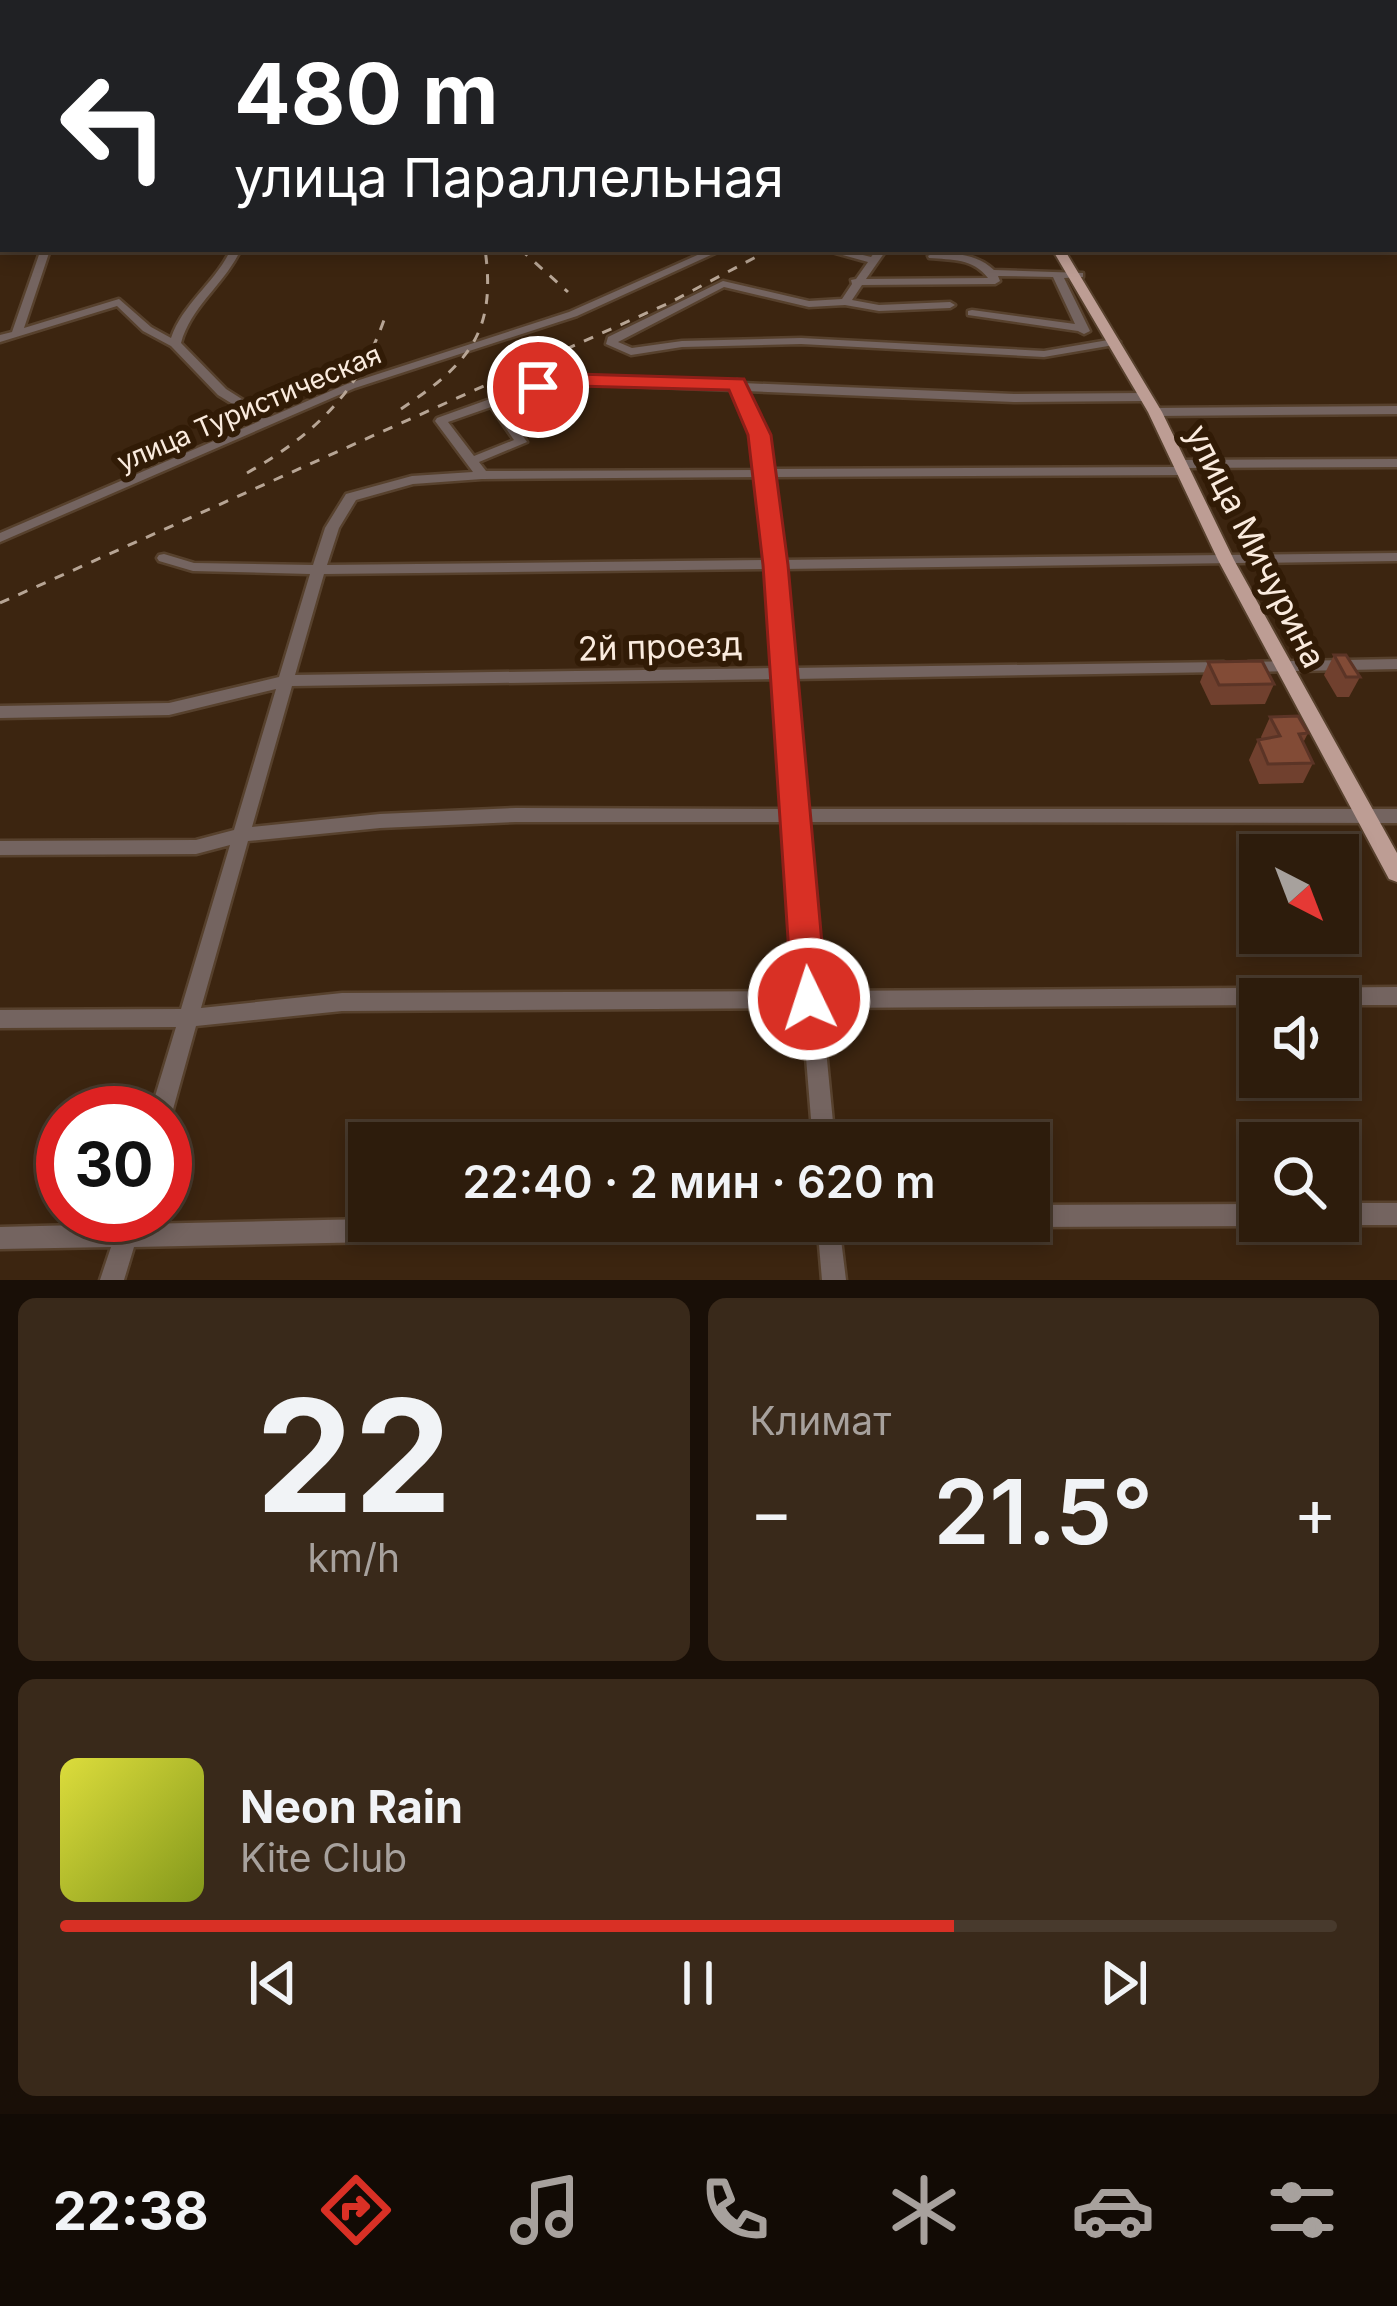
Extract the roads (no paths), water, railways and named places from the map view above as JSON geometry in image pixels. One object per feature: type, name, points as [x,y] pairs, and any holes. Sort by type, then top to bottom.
[{"type":"main road","name":"улица Мичурина","points":[[1060,252],[1150,404],[1282,667],[1397,873]]},
{"type":"street","points":[[16,334],[45,252]]},
{"type":"street","points":[[175,344],[186,315],[220,280],[234,252]]},
{"type":"street","name":"улица Туристическая","points":[[0,538],[351,386],[573,314],[712,252]]},
{"type":"street","points":[[839,252],[872,260]]},
{"type":"street","points":[[845,302],[855,281],[879,252]]},
{"type":"street","points":[[933,256],[971,259],[993,273],[1078,275]]},
{"type":"street","points":[[855,281],[986,285],[995,281],[993,273]]},
{"type":"street","points":[[1057,275],[1092,345]]},
{"type":"street","points":[[950,305],[809,304],[722,284],[612,339],[612,344],[631,352],[682,344],[801,341],[1044,354],[1114,342]]},
{"type":"street","points":[[0,339],[119,302],[147,328],[175,344],[222,392],[268,421]]},
{"type":"street","points":[[972,313],[1083,328]]},
{"type":"street","points":[[482,475],[441,421],[576,380],[1397,410]]},
{"type":"street","points":[[737,384],[760,435],[766,473],[822,1122]]},
{"type":"street","points":[[471,461],[521,442],[494,402]]},
{"type":"street","points":[[169,1086],[318,570],[346,501],[412,480],[482,475],[1397,463]]},
{"type":"street","points":[[164,558],[193,567],[318,570],[1397,557]]},
{"type":"street","name":"2й проезд","points":[[0,712],[169,709],[287,681],[1397,664]]},
{"type":"street","points":[[0,848],[196,847],[244,835],[516,814],[796,811],[1397,816]]},
{"type":"street","points":[[0,1019],[188,1018],[342,1002],[1397,996]]},
{"type":"street","points":[[1359,1214],[1397,1214]]},
{"type":"street","points":[[1050,1216],[1239,1215]]},
{"type":"street","points":[[192,1226],[348,1224]]},
{"type":"street","points":[[0,1238],[36,1235]]},
{"type":"street","points":[[112,1280],[124,1242]]},
{"type":"street","points":[[833,1242],[833,1280]]},
{"type":"railway","points":[[401,409],[444,377],[473,344],[486,303],[485,252]]},
{"type":"railway","points":[[523,252],[568,292]]},
{"type":"railway","points":[[0,603],[669,303],[765,252]]},
{"type":"railway","points":[[247,473],[293,443],[332,408],[362,367],[385,317]]}]
